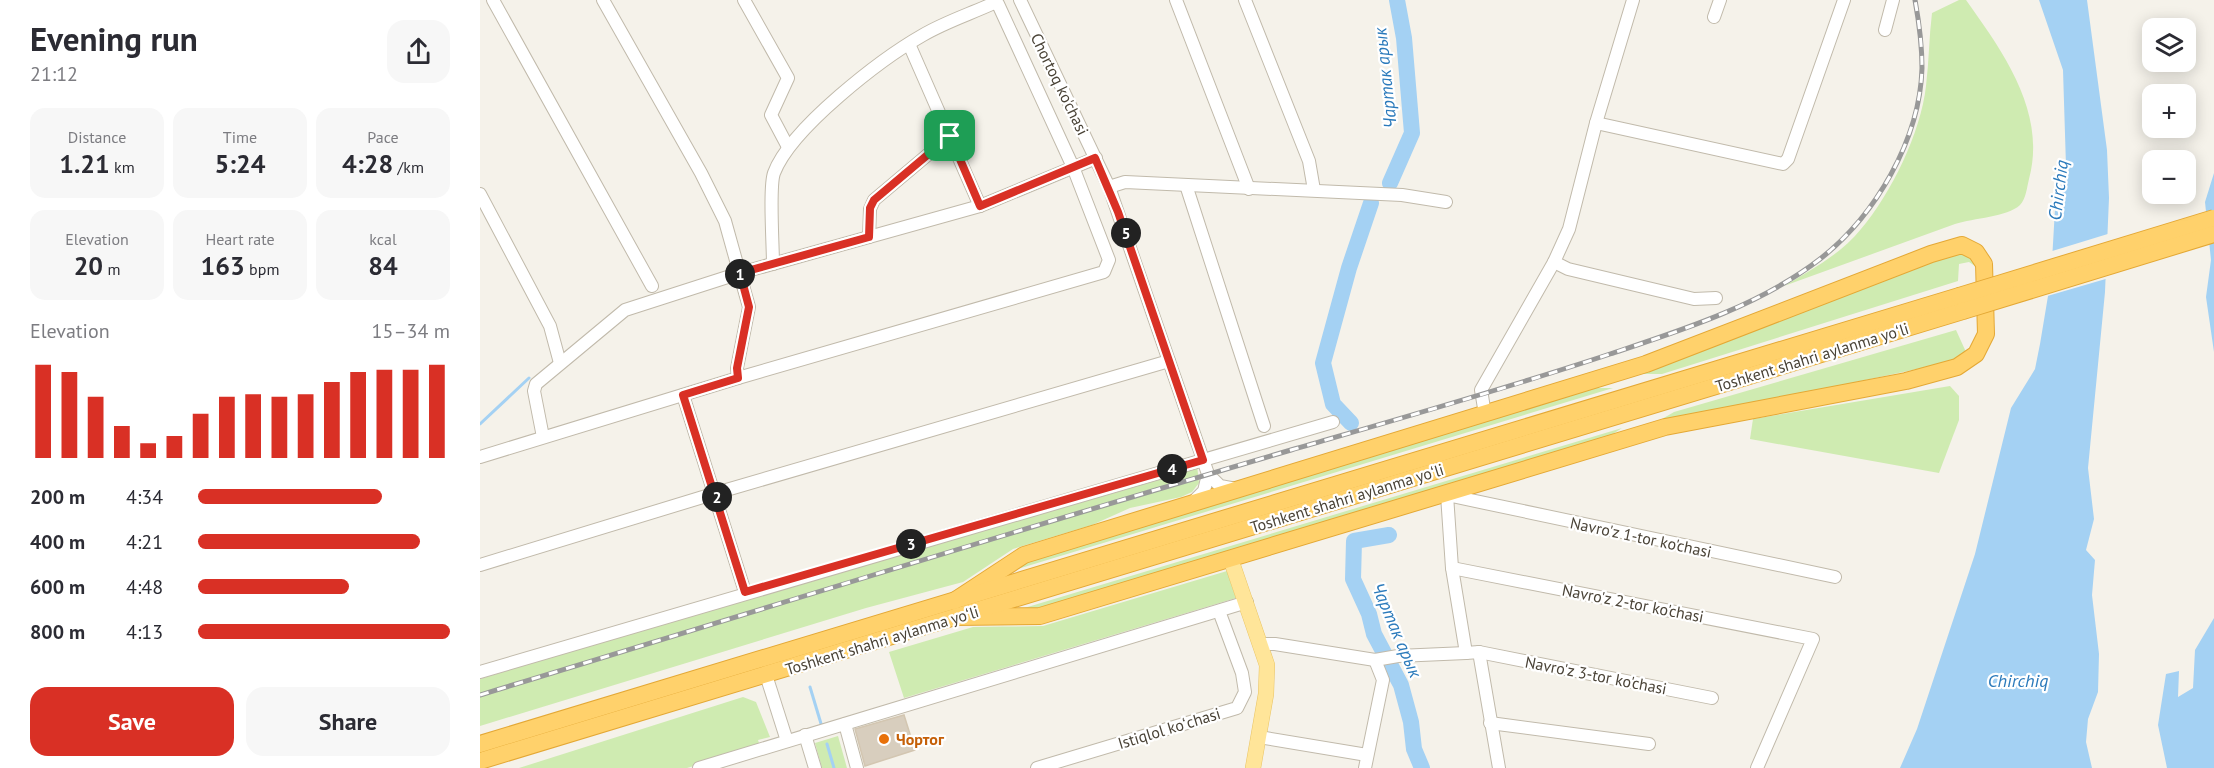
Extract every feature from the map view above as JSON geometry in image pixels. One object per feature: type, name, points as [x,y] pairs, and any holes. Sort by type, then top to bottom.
[{"type":"highway","name":"Toshkent shahri aylanma yoʻli","points":[[1961,303],[2214,218]]},
{"type":"highway","name":"Toshkent shahri aylanma yoʻli","points":[[480,761],[766,675],[955,609],[1961,303],[2214,234]]},
{"type":"highway","points":[[1958,245],[1976,252],[1984,264],[1986,334],[1976,354],[1957,367],[1906,381],[1680,423],[1040,616],[955,609],[1024,555],[1646,364],[1958,245]]},
{"type":"highway","points":[[1585,383],[1688,386]]},
{"type":"highway","points":[[1603,447],[1688,386]]},
{"type":"highway","name":"Toshkent shahri aylanma yoʻli","points":[[480,744],[761,658],[955,609]]},
{"type":"highway","points":[[761,658],[759,668],[766,675]]},
{"type":"main road","points":[[1231,560],[1262,644],[1268,678],[1253,768]]},
{"type":"street","points":[[493,0],[652,286]]},
{"type":"street","points":[[603,0],[714,196],[725,221],[749,307],[737,368],[738,378]]},
{"type":"street","points":[[744,0],[788,78],[771,116],[788,147]]},
{"type":"street","name":"Chortoq ko'chasi","points":[[1020,0],[1109,187],[1208,474]]},
{"type":"street","points":[[1176,0],[1249,189]]},
{"type":"street","points":[[1245,0],[1309,161],[1314,190]]},
{"type":"street","points":[[1485,414],[1481,390],[1554,262],[1569,229],[1596,123],[1633,0]]},
{"type":"street","points":[[1714,17],[1720,0]]},
{"type":"street","points":[[1596,123],[1783,164],[1788,159],[1844,0]]},
{"type":"street","points":[[1885,30],[1893,0]]},
{"type":"street","points":[[480,457],[738,378],[1102,273],[1108,267],[1109,260],[1073,167],[998,4],[994,3],[922,35],[802,129],[788,147],[773,175],[773,264]]},
{"type":"street","points":[[909,45],[980,206]]},
{"type":"street","points":[[869,237],[870,208],[874,200],[950,136]]},
{"type":"street","points":[[543,437],[534,391],[536,384],[625,309],[740,273],[980,206],[1095,158]]},
{"type":"street","points":[[1109,187],[1125,182],[1186,184],[1402,195],[1446,202]]},
{"type":"street","points":[[1186,184],[1264,426]]},
{"type":"street","points":[[480,194],[550,326],[560,363]]},
{"type":"street","points":[[1554,262],[1568,269],[1694,299],[1716,298]]},
{"type":"street","points":[[480,565],[716,493],[1169,361]]},
{"type":"street","points":[[683,395],[716,493],[745,592]]},
{"type":"street","points":[[480,672],[745,592],[1333,422]]},
{"type":"street","points":[[1187,505],[1201,495],[1208,474],[1224,488],[1240,489]]},
{"type":"street","points":[[1262,644],[1377,660],[1398,656],[1466,653],[1452,568],[1447,495]]},
{"type":"street","name":"Navro'z 1-tor ko'chasi","points":[[1447,495],[1835,577]]},
{"type":"street","name":"Navro'z 2-tor ko'chasi","points":[[1452,568],[1814,639],[1757,768]]},
{"type":"street","points":[[699,768],[1246,602]]},
{"type":"street","name":"Istiqlol koʻchasi","points":[[1037,768],[1236,708],[1245,692],[1242,673],[1219,610]]},
{"type":"street","points":[[1479,652],[1499,768]]},
{"type":"street","name":"Navro'z 3-tor ko'chasi","points":[[1466,653],[1479,652],[1712,698]]},
{"type":"street","points":[[1259,737],[1366,762],[1383,680],[1377,660]]},
{"type":"street","points":[[766,675],[786,741]]},
{"type":"street","points":[[1490,723],[1649,744]]},
{"type":"street","points":[[845,724],[857,768]]},
{"type":"street","points":[[805,735],[815,768]]},
{"type":"green space","points":[[1959,0],[1966,0],[1994,40],[2018,84],[2027,107],[2032,130],[2033,154],[2027,189],[2022,202],[2007,212],[1955,224],[1784,286],[1825,261],[1853,238],[1883,198],[1903,162],[1918,123],[1927,77],[1932,13]]},
{"type":"green space","points":[[1958,252],[1968,254],[1978,268],[1969,262],[1959,264],[1958,281],[1662,374],[1635,374]]},
{"type":"green space","points":[[1956,330],[1966,352],[1964,356],[1945,363],[1650,426],[1674,412]]},
{"type":"green space","points":[[1950,386],[1959,396],[1959,420],[1939,473],[1750,439],[1753,419]]},
{"type":"green space","points":[[1595,388],[1613,388],[1008,572],[1026,558]]},
{"type":"green space","points":[[1622,428],[1602,441],[1038,610],[1021,609]]},
{"type":"green space","points":[[1197,465],[1199,483],[1192,492],[1181,497],[1130,508],[1092,525],[1013,549],[963,582],[866,608],[480,726],[480,679],[746,596]]},
{"type":"green space","points":[[1227,571],[1236,598],[904,698],[889,652],[973,627],[1043,626]]},
{"type":"green space","points":[[743,697],[756,702],[770,737],[758,740],[760,746],[687,768],[519,768]]},
{"type":"green space","points":[[838,736],[847,768],[822,768],[815,743]]},
{"type":"water","name":"Chirchiq","points":[[2039,0],[2087,0],[2107,150],[2109,198],[2105,292],[2088,468],[2094,519],[2086,550],[2095,560],[2092,595],[2099,654],[2098,692],[2088,719],[2086,742],[2092,768],[1900,768],[1917,729],[1975,554],[2011,408],[2035,369],[2040,344],[2051,278],[2055,209],[2066,166],[2063,70]]},
{"type":"water","points":[[2214,173],[2214,352],[2206,297],[2211,260],[2205,202]]},
{"type":"water","points":[[2214,618],[2214,768],[2167,768],[2158,725],[2166,674],[2179,671],[2178,697],[2193,688],[2195,650]]},
{"type":"pier","points":[[2111,233],[2109,278],[2044,297],[2049,252]]},
{"type":"building","name":"Чортог","points":[[904,715],[915,750],[865,766],[855,729]]},
{"type":"waterway","name":"Чартак арык","points":[[1390,183],[1412,133],[1404,38],[1397,0]]},
{"type":"waterway","name":"Чартак арык","points":[[1351,423],[1333,404],[1323,363],[1349,268],[1371,203]]},
{"type":"waterway","points":[[480,424],[529,378]]},
{"type":"waterway","name":"Чартак арык","points":[[1389,535],[1354,541],[1353,579],[1369,614],[1374,634],[1401,685],[1411,722],[1414,749],[1422,768]]},
{"type":"waterway","points":[[810,687],[822,727]]},
{"type":"waterway","points":[[827,744],[834,768]]},
{"type":"railway","points":[[480,695],[1088,510],[1451,404],[1665,336],[1746,303],[1796,276],[1820,259],[1859,221],[1891,174],[1913,122],[1919,95],[1922,59],[1915,0]]},
{"type":"place","name":"Чортог","points":[[884,739]]},
{"type":"route","points":[[950,136],[980,206],[1095,158],[1118,212],[1203,460],[745,592],[716,493],[683,395],[738,378],[737,368],[749,307],[740,273],[869,237],[870,208],[874,200],[950,136]]}]
